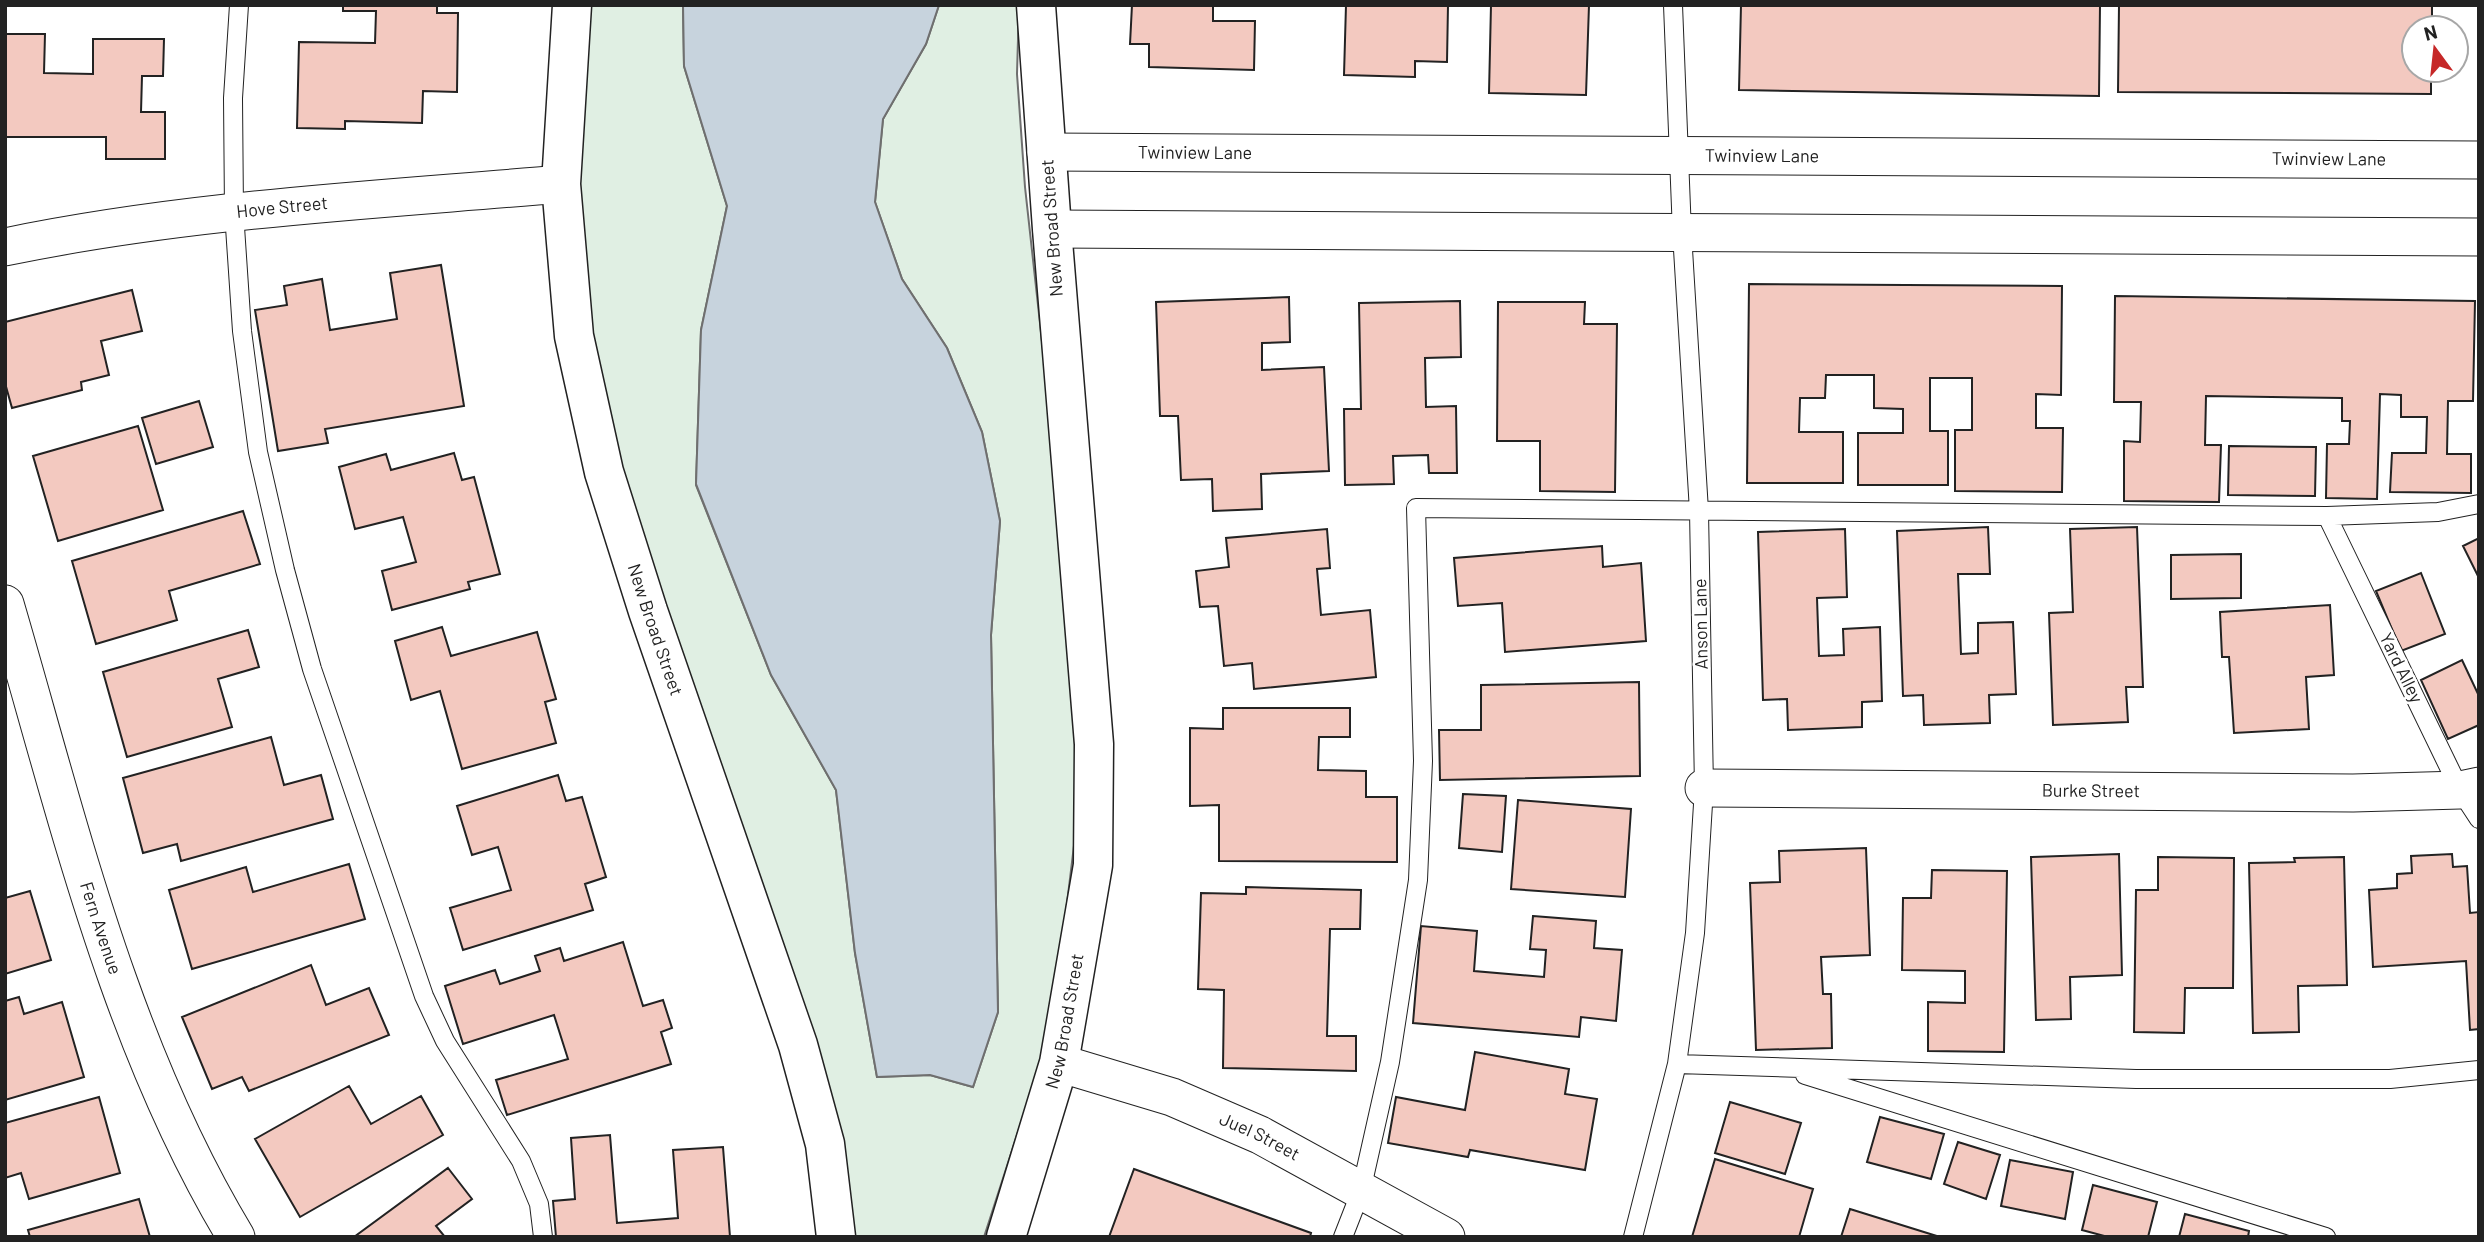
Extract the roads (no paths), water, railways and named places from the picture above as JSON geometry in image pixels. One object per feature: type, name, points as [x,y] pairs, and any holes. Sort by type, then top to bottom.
[{"type":"street","name":"New Broad Street","points":[[572,5],[561,184],[574,336],[604,472],[648,611],[798,1045],[825,1144],[836,1237]]},
{"type":"street","name":"New Broad Street","points":[[1006,1237],[1059,1063],[1093,865],[1094,744],[1036,5]]},
{"type":"street","name":"Twinview Lane","points":[[1046,152],[2479,160]]},
{"type":"street","name":"Hove Street","points":[[5,247],[85,230],[234,212],[561,184]]},
{"type":"street","points":[[1052,229],[2479,237]]},
{"type":"street","name":"Fern Avenue","points":[[5,604],[109,956],[149,1063],[215,1202],[236,1237]]},
{"type":"street","name":"Burke Street","points":[[1704,788],[2353,793],[2473,798]]},
{"type":"street","name":"Juel Street","points":[[1059,1063],[1172,1097],[1260,1135],[1446,1237]]},
{"type":"lane","points":[[239,5],[233,98],[234,212],[242,331],[258,452],[285,570],[312,669],[424,996],[445,1041],[522,1161],[538,1204],[543,1237]]},
{"type":"lane","name":"Anson Lane","points":[[1633,1237],[1677,1064],[1695,933],[1704,788],[1699,511],[1682,233],[1673,5]]},
{"type":"lane","points":[[1343,1237],[1361,1191],[1390,1062],[1418,880],[1423,761],[1416,508],[2327,516],[2438,512],[2479,504]]},
{"type":"lane","name":"Yard Alley","points":[[2327,516],[2473,798]]},
{"type":"lane","points":[[1677,1064],[2136,1079],[2390,1079],[2479,1070]]},
{"type":"lane","points":[[1782,1068],[2326,1237]]}]
